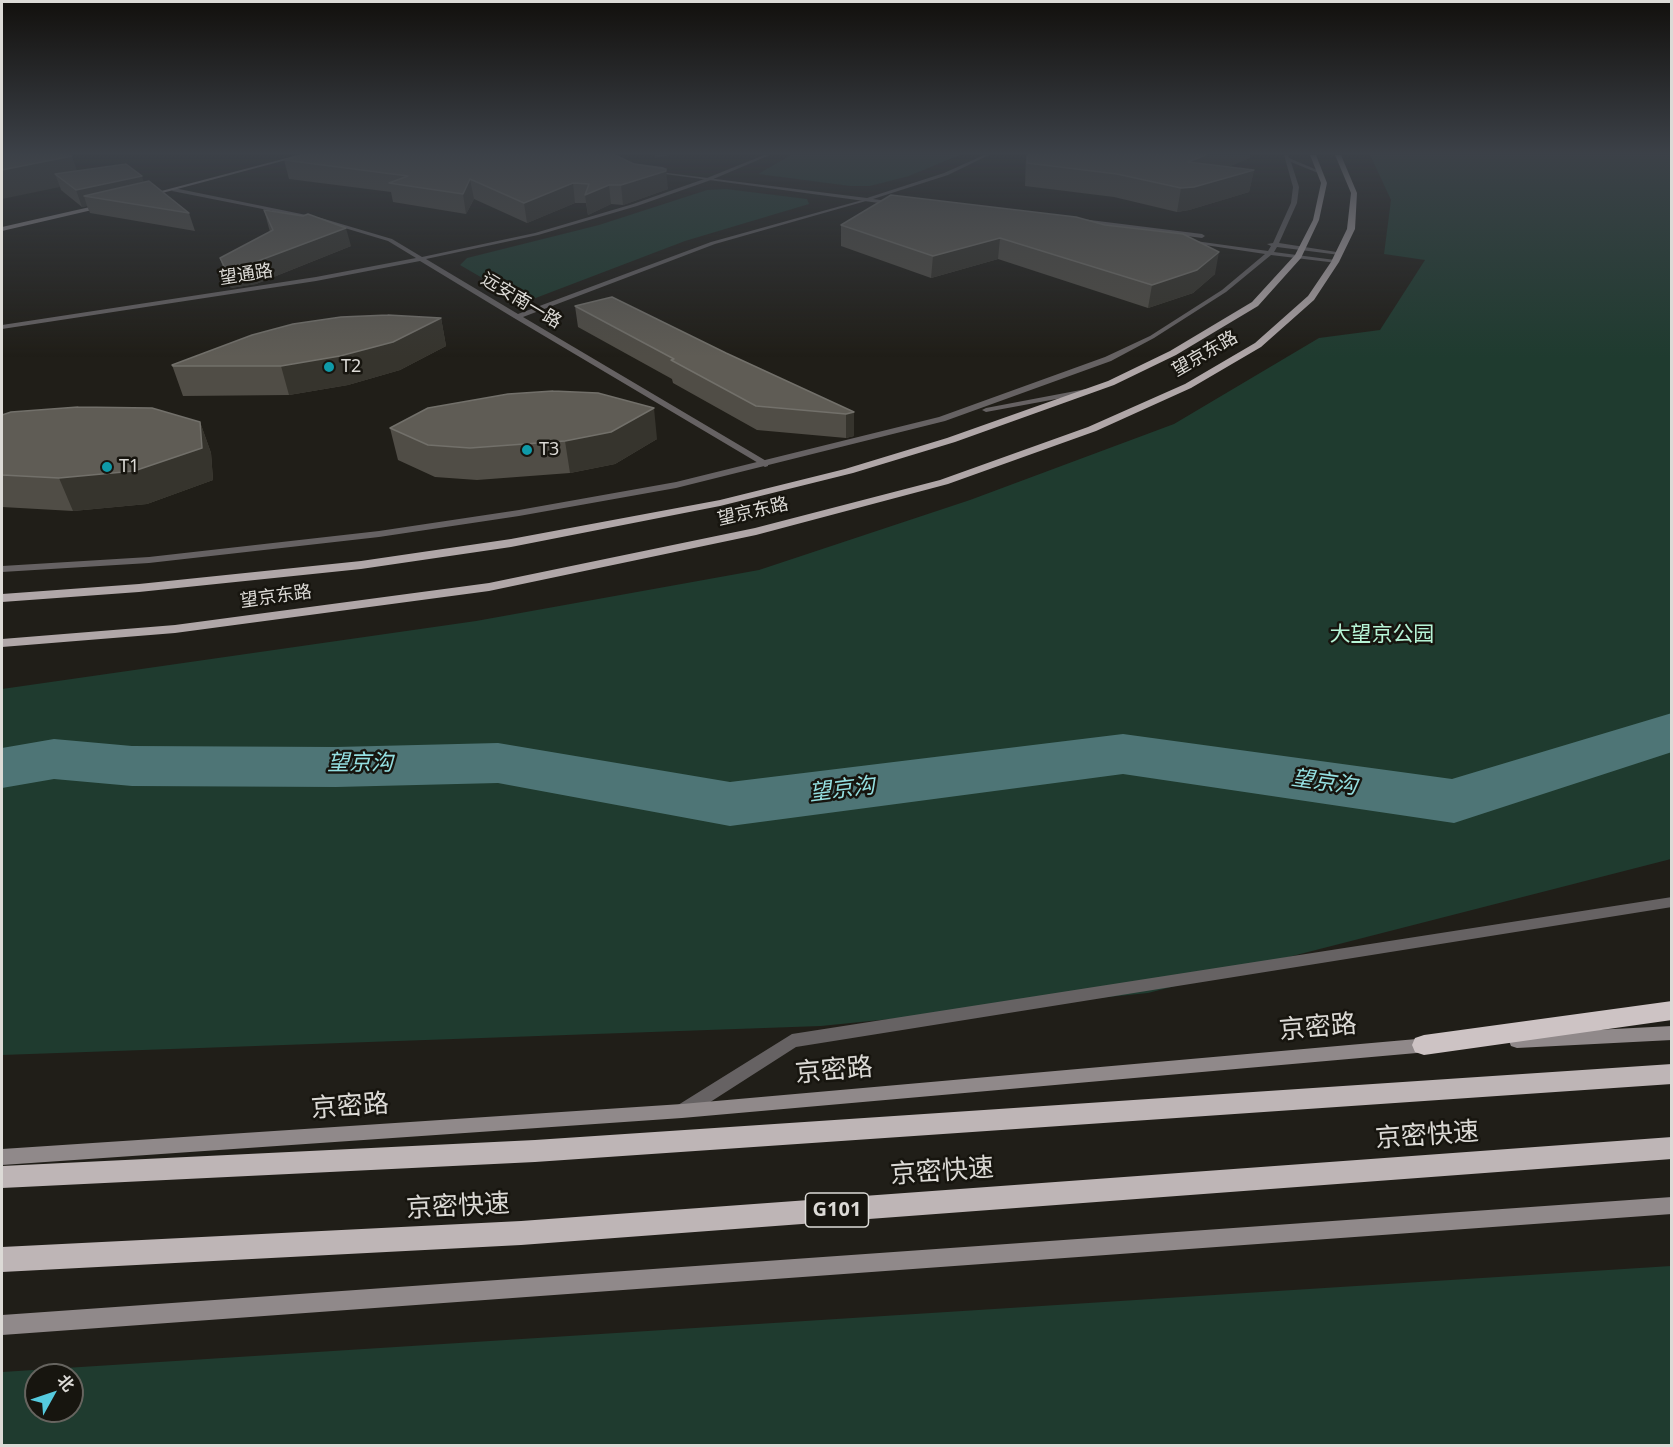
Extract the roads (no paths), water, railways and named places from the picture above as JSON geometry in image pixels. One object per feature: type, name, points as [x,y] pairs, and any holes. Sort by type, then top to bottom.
[{"type":"highway","points":[[1424,1045],[1671,1010]]},
{"type":"highway","name":"京密快速","points":[[2,1177],[535,1151],[1671,1074]]},
{"type":"highway","name":"京密快速","points":[[2,1260],[532,1233],[1671,1148]]},
{"type":"main road","points":[[2,229],[30,223]]},
{"type":"main road","name":"望京东路","points":[[2,598],[139,588],[361,565],[511,543],[720,502],[849,471],[951,440],[1094,390],[1173,353],[1255,304],[1300,252],[1315,223]]},
{"type":"main road","name":"望京东路","points":[[2,643],[175,629],[489,586],[756,531],[944,482],[1092,429],[1188,386],[1258,345],[1311,298],[1338,257],[1351,229],[1352,223]]},
{"type":"main road","name":"京密路","points":[[2,1157],[682,1112],[1424,1045],[1671,1033]]},
{"type":"main road","points":[[2,1325],[1671,1204]]},
{"type":"street","name":"远安南一路","points":[[332,223],[390,240],[765,464]]},
{"type":"street","name":"望通路","points":[[2,327],[186,300],[424,259],[536,234],[575,223]]},
{"type":"street","points":[[516,317],[713,243],[785,223]]},
{"type":"street","points":[[1093,223],[1212,237]]},
{"type":"street","points":[[942,419],[1097,363],[1152,337],[1224,291],[1270,247],[1283,223]]},
{"type":"street","points":[[1079,228],[1172,240]]},
{"type":"street","points":[[1183,241],[1270,247],[1338,257]]},
{"type":"street","points":[[1300,252],[1338,257]]},
{"type":"street","points":[[2,568],[149,560],[379,534],[519,513],[664,488],[942,419],[1094,390]]},
{"type":"street","points":[[682,1112],[792,1041],[1671,903]]},
{"type":"waterway","name":"望京沟","points":[[2,768],[54,759],[132,766],[336,767],[498,763],[730,804],[1123,754],[1454,801],[1672,732]]},
{"type":"place","name":"T2","points":[[329,367]]},
{"type":"place","name":"T3","points":[[527,450]]},
{"type":"place","name":"T1","points":[[107,467]]},
{"type":"park label","name":"大望京公园","points":[[1382,635]]}]
